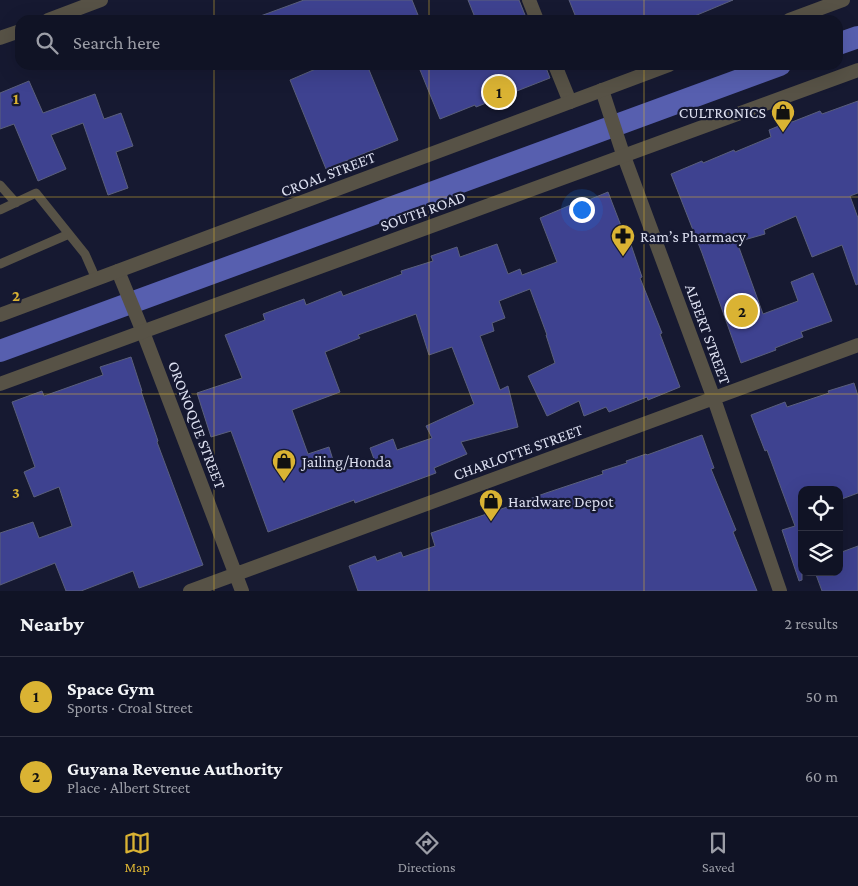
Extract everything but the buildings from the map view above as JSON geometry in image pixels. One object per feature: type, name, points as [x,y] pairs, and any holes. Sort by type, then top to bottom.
[{"type":"street","points":[[61,15],[101,0]]},
{"type":"street","points":[[529,0],[535,15]]},
{"type":"street","points":[[802,15],[843,0]]},
{"type":"street","points":[[0,38],[15,33]]},
{"type":"street","points":[[557,70],[570,102]]},
{"type":"street","name":"CROAL STREET","points":[[0,315],[656,70]]},
{"type":"street","name":"SOUTH ROAD","points":[[0,384],[140,326],[858,70]]},
{"type":"street","name":"ALBERT STREET","points":[[602,90],[623,153],[714,399],[780,591]]},
{"type":"street","name":"ORONOQUE STREET","points":[[118,271],[242,591]]},
{"type":"street","name":"CHARLOTTE STREET","points":[[190,591],[858,345]]},
{"type":"lane","points":[[0,185],[16,203]]},
{"type":"lane","points":[[0,210],[36,193],[85,254],[96,280]]},
{"type":"lane","points":[[0,264],[69,234]]},
{"type":"waterway","points":[[843,42],[858,37]]},
{"type":"waterway","points":[[0,351],[766,70]]},
{"type":"place","name":"Space Gym","points":[[499,92]]},
{"type":"place","name":"CULTRONICS","points":[[783,133]]},
{"type":"place","name":"Ram’s Pharmacy","points":[[623,257]]},
{"type":"place","name":"Guyana Revenue Authority","points":[[742,311]]},
{"type":"place","name":"Jailing/Honda","points":[[284,482]]},
{"type":"place","name":"Hardware Depot","points":[[491,522]]}]
